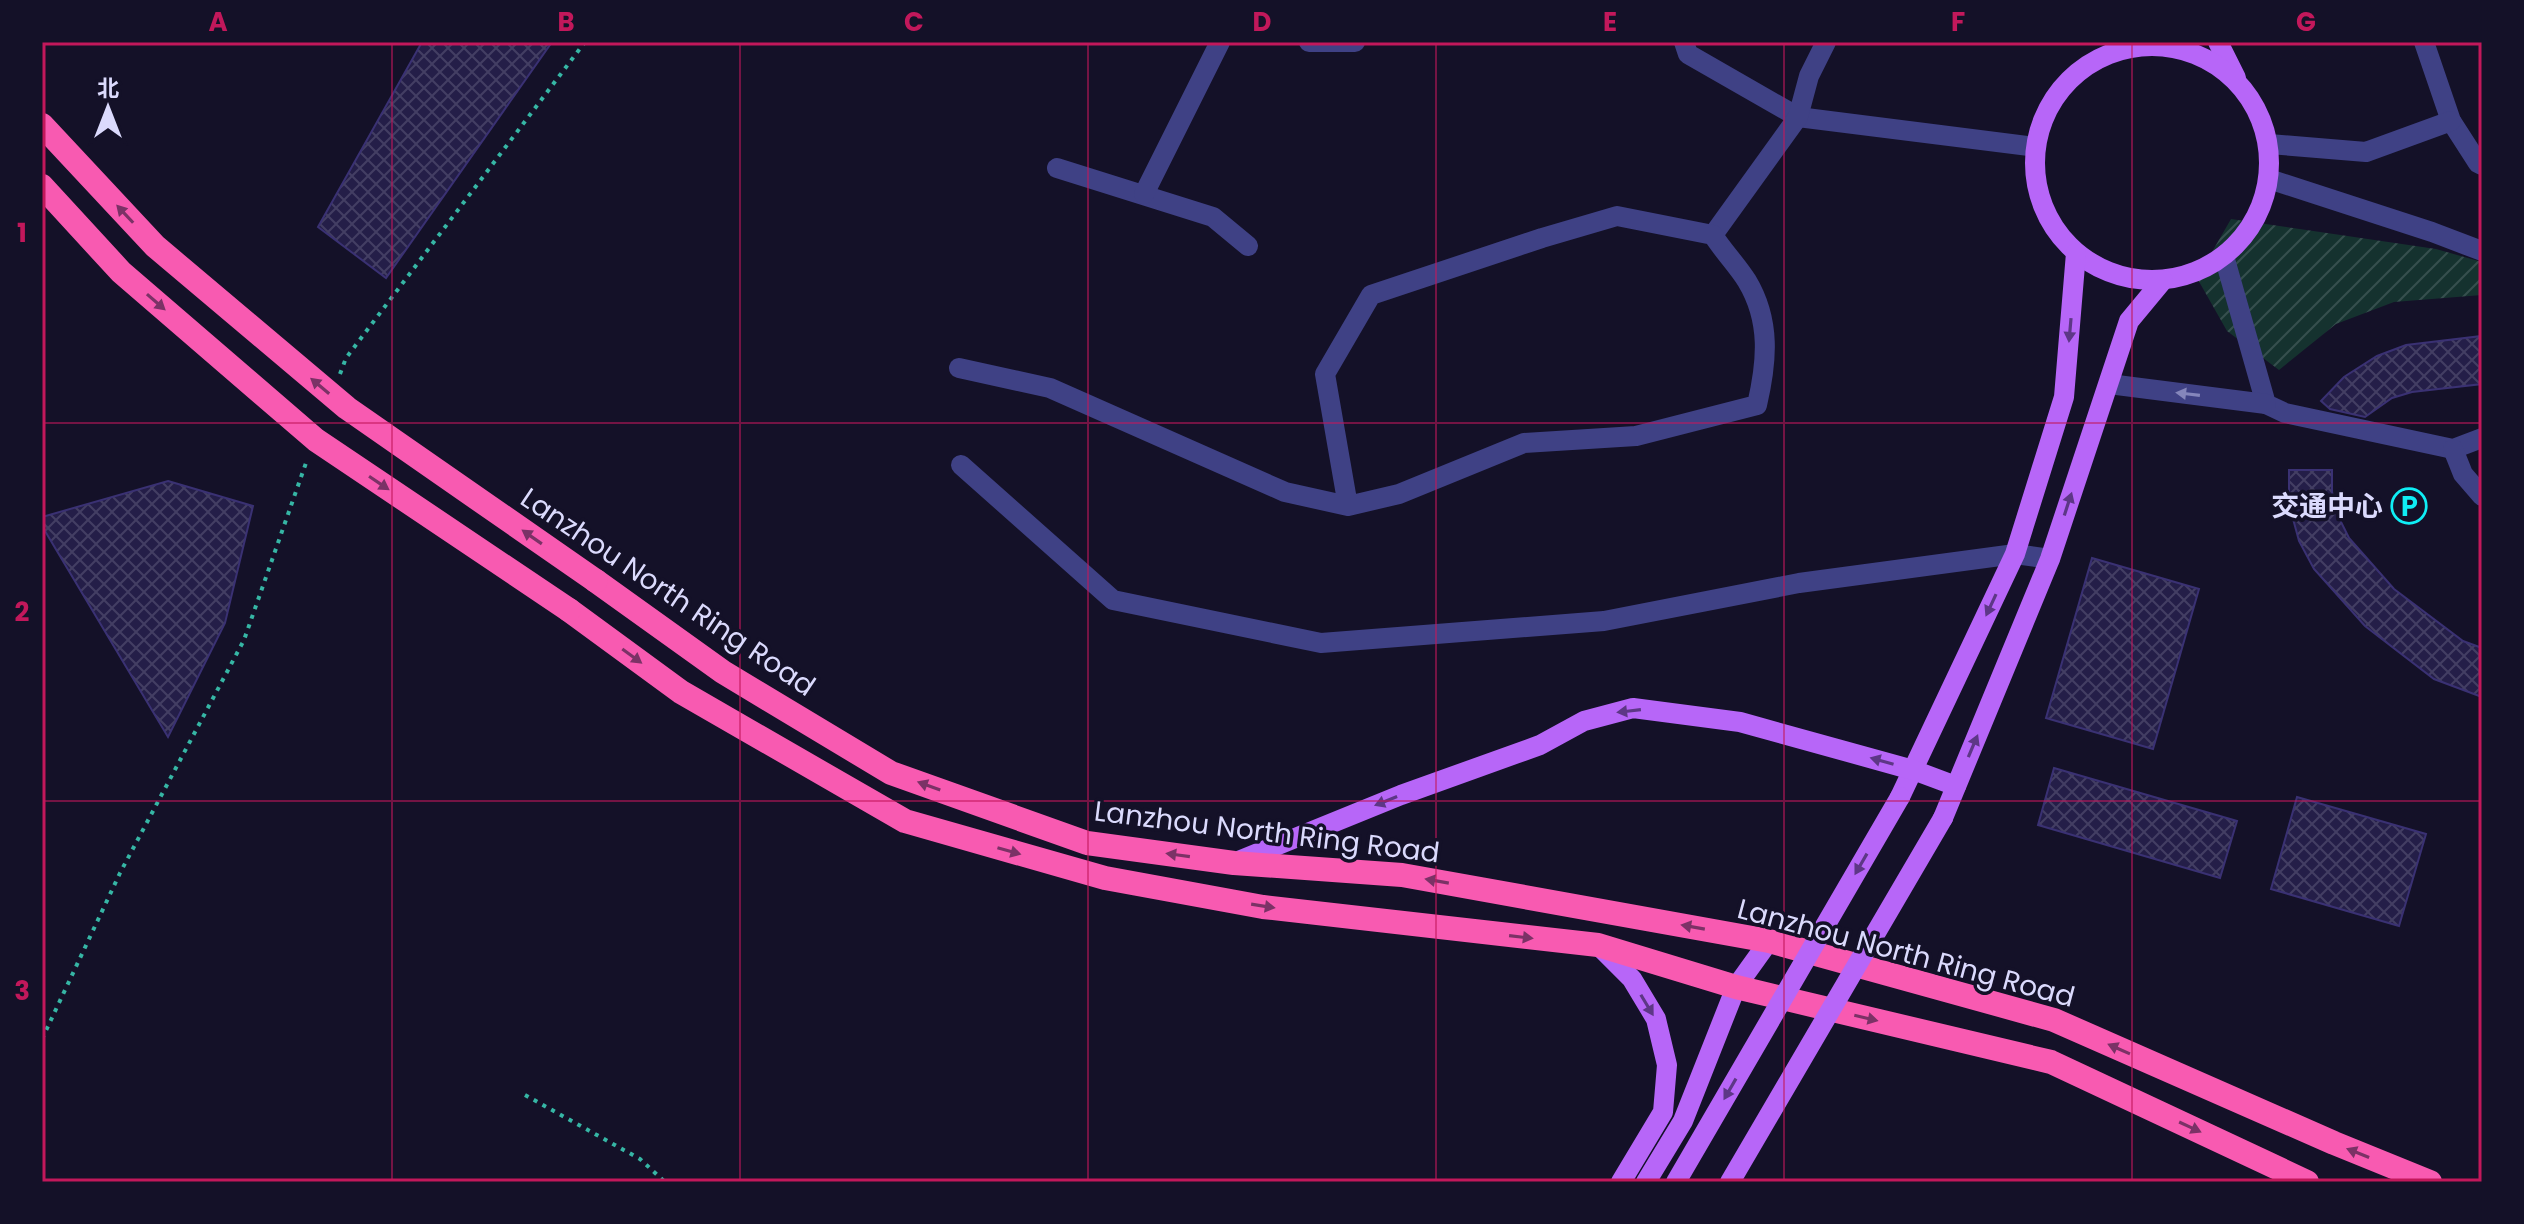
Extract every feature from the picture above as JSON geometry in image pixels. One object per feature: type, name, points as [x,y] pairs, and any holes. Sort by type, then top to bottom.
[{"type":"highway","name":"Lanzhou North Ring Road","points":[[42,125],[155,246],[347,408],[723,672],[891,773],[1087,843],[1234,863],[1402,875],[1769,941],[2054,1020],[2430,1182]]},
{"type":"highway","points":[[42,186],[121,272],[316,440],[569,610],[681,692],[905,821],[1105,878],[1263,907],[1598,945],[1736,987],[2051,1062],[2307,1182]]},
{"type":"main road","points":[[2218,42],[2237,82],[2258,111],[2269,144],[2269,179],[2254,223],[2224,256],[2195,273],[2163,280],[2140,280],[2117,275],[2095,266],[2076,253],[2056,231],[2042,205],[2035,177],[2036,147],[2044,118],[2060,91],[2082,69],[2117,48],[2178,49],[2210,61],[2237,82]]},
{"type":"main road","points":[[1676,1182],[1900,797],[2015,554],[2064,397],[2076,253]]},
{"type":"main road","points":[[1730,1182],[1943,818],[2050,559],[2129,321],[2163,280]]},
{"type":"main road","points":[[1234,863],[1401,795],[1540,745],[1584,721],[1633,708],[1740,722],[1913,770],[1956,786]]},
{"type":"main road","points":[[1646,1182],[1683,1121],[1736,987],[1769,941]]},
{"type":"main road","points":[[1598,945],[1632,979],[1656,1019],[1667,1065],[1663,1112],[1621,1182]]},
{"type":"street","points":[[1144,194],[1220,42]]},
{"type":"street","points":[[1309,42],[1355,42]]},
{"type":"street","points":[[1684,42],[1688,54],[1798,117],[2036,147]]},
{"type":"street","points":[[1713,235],[1798,117],[1809,76],[1826,42]]},
{"type":"street","points":[[2424,42],[2451,121],[2482,165]]},
{"type":"street","points":[[2269,144],[2366,152],[2451,121]]},
{"type":"street","points":[[1057,168],[1213,217],[1248,246]]},
{"type":"street","points":[[2269,179],[2482,251]]},
{"type":"street","points":[[959,368],[1050,388],[1285,492],[1348,506],[1399,494],[1524,443],[1636,436],[1757,405],[1766,364],[1763,322],[1748,283],[1713,235],[1617,216],[1371,295],[1325,374],[1348,506]]},
{"type":"street","points":[[2224,256],[2266,404]]},
{"type":"street","points":[[2109,384],[2266,404],[2285,413],[2453,449],[2482,438]]},
{"type":"street","points":[[2453,449],[2463,474],[2482,496]]},
{"type":"street","points":[[961,465],[1113,600],[1321,643],[1604,621],[1799,583],[2015,554],[2050,559]]},
{"type":"path","points":[[335,388],[346,358],[585,42]]},
{"type":"path","points":[[42,1039],[120,873],[244,640],[312,446]]},
{"type":"path","points":[[525,1095],[640,1159],[665,1182]]},
{"type":"green space","points":[[2231,219],[2436,249],[2482,262],[2482,295],[2394,302],[2336,324],[2279,370],[2227,331],[2197,278]]},
{"type":"building","points":[[422,42],[552,42],[386,278],[318,227]]},
{"type":"building","points":[[2482,336],[2482,384],[2412,392],[2392,398],[2365,417],[2330,409],[2321,401],[2344,377],[2377,356],[2406,345]]},
{"type":"building","points":[[2289,470],[2332,470],[2332,492],[2349,538],[2394,589],[2463,641],[2482,648],[2482,697],[2434,679],[2365,626],[2314,569],[2299,541],[2289,504]]},
{"type":"building","points":[[168,481],[253,506],[225,623],[168,737],[42,526],[42,517]]},
{"type":"building","points":[[2092,558],[2199,589],[2153,749],[2046,718]]},
{"type":"building","points":[[2054,768],[2237,821],[2220,878],[2038,825]]},
{"type":"building","points":[[2297,797],[2426,834],[2399,926],[2271,889]]},
{"type":"place","name":"交通中心","points":[[2409,506]]}]
